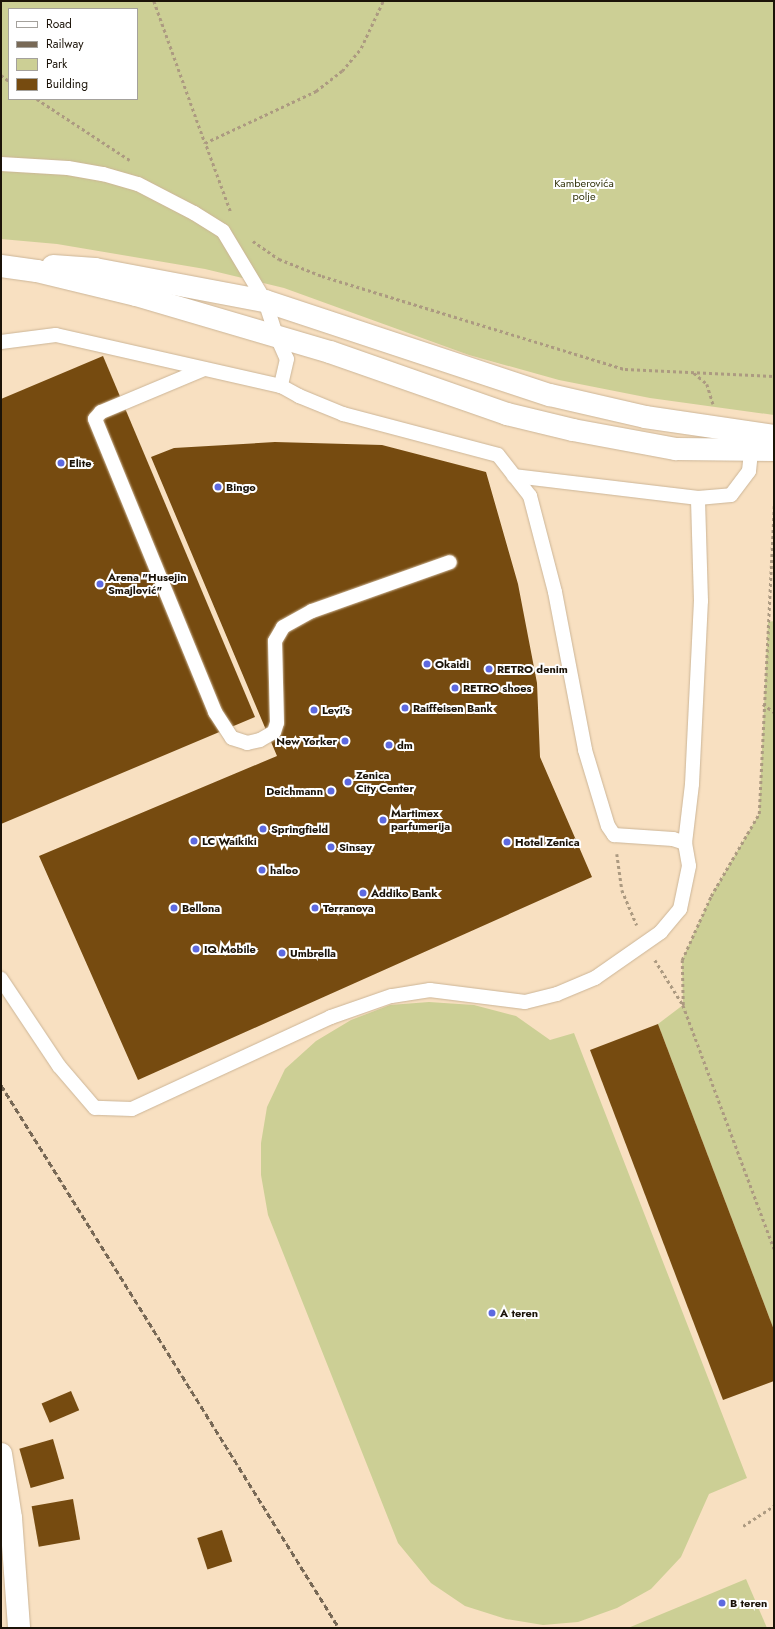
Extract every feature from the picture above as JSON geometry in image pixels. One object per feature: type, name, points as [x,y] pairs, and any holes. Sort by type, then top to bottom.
[{"type":"main road","points":[[1,263],[95,269],[265,301],[550,395],[752,442],[774,450]]},
{"type":"main road","points":[[1,266],[37,271],[136,295],[386,371],[507,414],[573,430],[676,449],[752,442],[774,436]]},
{"type":"main road","points":[[1,1454],[11,1518],[19,1628]]},
{"type":"lane","points":[[1,164],[68,168],[103,174],[138,184],[171,200],[222,231],[265,301],[276,337],[287,359],[281,386]]},
{"type":"lane","points":[[1,342],[56,335],[281,386],[299,396],[343,414],[498,455],[530,496],[555,592],[585,750],[600,801],[614,835],[673,839],[685,843]]},
{"type":"lane","points":[[204,369],[101,412],[95,419],[215,712],[232,738],[247,743],[260,740],[274,732],[277,723],[275,641],[283,627],[312,611],[450,562]]},
{"type":"lane","points":[[514,476],[698,498],[731,495],[749,471],[752,442]]},
{"type":"lane","points":[[1,979],[59,1066],[94,1108],[132,1109],[331,1017],[391,996],[430,990],[526,1002],[557,994],[595,978],[661,932],[680,909],[689,866],[685,843],[692,784],[701,601],[698,498]]},
{"type":"path","points":[[154,1],[232,216]]},
{"type":"path","points":[[205,143],[316,91],[342,71],[361,48],[383,1]]},
{"type":"path","points":[[39,100],[132,161]]},
{"type":"path","points":[[249,238],[279,259],[383,296],[625,369],[774,376]]},
{"type":"path","points":[[694,373],[707,384],[714,409]]},
{"type":"path","points":[[683,1005],[682,960],[711,896],[759,814],[763,704],[774,504]]},
{"type":"path","points":[[763,704],[774,712]]},
{"type":"path","points":[[614,835],[622,890],[645,943],[683,1005],[774,1249]]},
{"type":"path","points":[[743,1526],[774,1506]]},
{"type":"green space","name":"Kamberovića polje","points":[[1,1],[774,1],[774,415],[650,398],[559,380],[469,355],[284,288],[205,269],[57,244],[1,239]]},
{"type":"green space","points":[[774,621],[774,1330],[658,1024],[683,1005],[682,960],[711,896],[759,814],[768,622]]},
{"type":"green space","points":[[429,1002],[474,1005],[516,1016],[550,1040],[574,1033],[747,1478],[709,1494],[681,1557],[651,1589],[617,1608],[578,1622],[543,1625],[506,1619],[465,1606],[431,1583],[398,1543],[268,1215],[261,1175],[261,1143],[267,1107],[285,1069],[316,1041],[351,1020],[390,1005]]},
{"type":"green space","name":"B teren","points":[[746,1579],[767,1628],[628,1628]]},
{"type":"building","name":"Arena \"Husejin Smajlović\"","points":[[103,356],[255,717],[1,824],[1,399]]},
{"type":"building","name":"Zenica City Center","points":[[275,442],[382,445],[486,472],[518,584],[537,683],[540,757],[592,877],[138,1080],[39,856],[277,756],[151,457],[174,448]]},
{"type":"building","points":[[658,1024],[774,1330],[774,1381],[723,1400],[590,1050]]},
{"type":"building","points":[[71,1391],[79,1410],[50,1423],[42,1404]]},
{"type":"building","points":[[53,1439],[64,1478],[31,1488],[19,1449]]},
{"type":"building","points":[[73,1499],[80,1539],[39,1547],[32,1506]]},
{"type":"building","points":[[222,1530],[232,1561],[207,1569],[197,1538]]},
{"type":"railway","points":[[1,1085],[339,1628]]},
{"type":"place","name":"Elite","points":[[61,463]]},
{"type":"place","name":"Bingo","points":[[218,487]]},
{"type":"place","name":"Arena \"Husejin Smajlović\"","points":[[100,584]]},
{"type":"place","name":"Okaidi","points":[[427,664]]},
{"type":"place","name":"RETRO denim","points":[[489,669]]},
{"type":"place","name":"RETRO shoes","points":[[455,688]]},
{"type":"place","name":"Raiffeisen Bank","points":[[405,708]]},
{"type":"place","name":"Levi's","points":[[314,710]]},
{"type":"place","name":"New Yorker","points":[[345,741]]},
{"type":"place","name":"dm","points":[[389,745]]},
{"type":"place","name":"Zenica City Center","points":[[348,782]]},
{"type":"place","name":"Deichmann","points":[[331,791]]},
{"type":"place","name":"Martimex parfumerija","points":[[383,820]]},
{"type":"place","name":"Springfield","points":[[263,829]]},
{"type":"place","name":"LC Waikiki","points":[[194,841]]},
{"type":"place","name":"Hotel Zenica","points":[[507,842]]},
{"type":"place","name":"Sinsay","points":[[331,847]]},
{"type":"place","name":"haloo","points":[[262,870]]},
{"type":"place","name":"Addiko Bank","points":[[363,893]]},
{"type":"place","name":"Bellona","points":[[174,908]]},
{"type":"place","name":"Terranova","points":[[315,908]]},
{"type":"place","name":"IQ Mobile","points":[[196,949]]},
{"type":"place","name":"Umbrella","points":[[282,953]]},
{"type":"place","name":"A teren","points":[[492,1313]]},
{"type":"place","name":"B teren","points":[[722,1603]]}]
